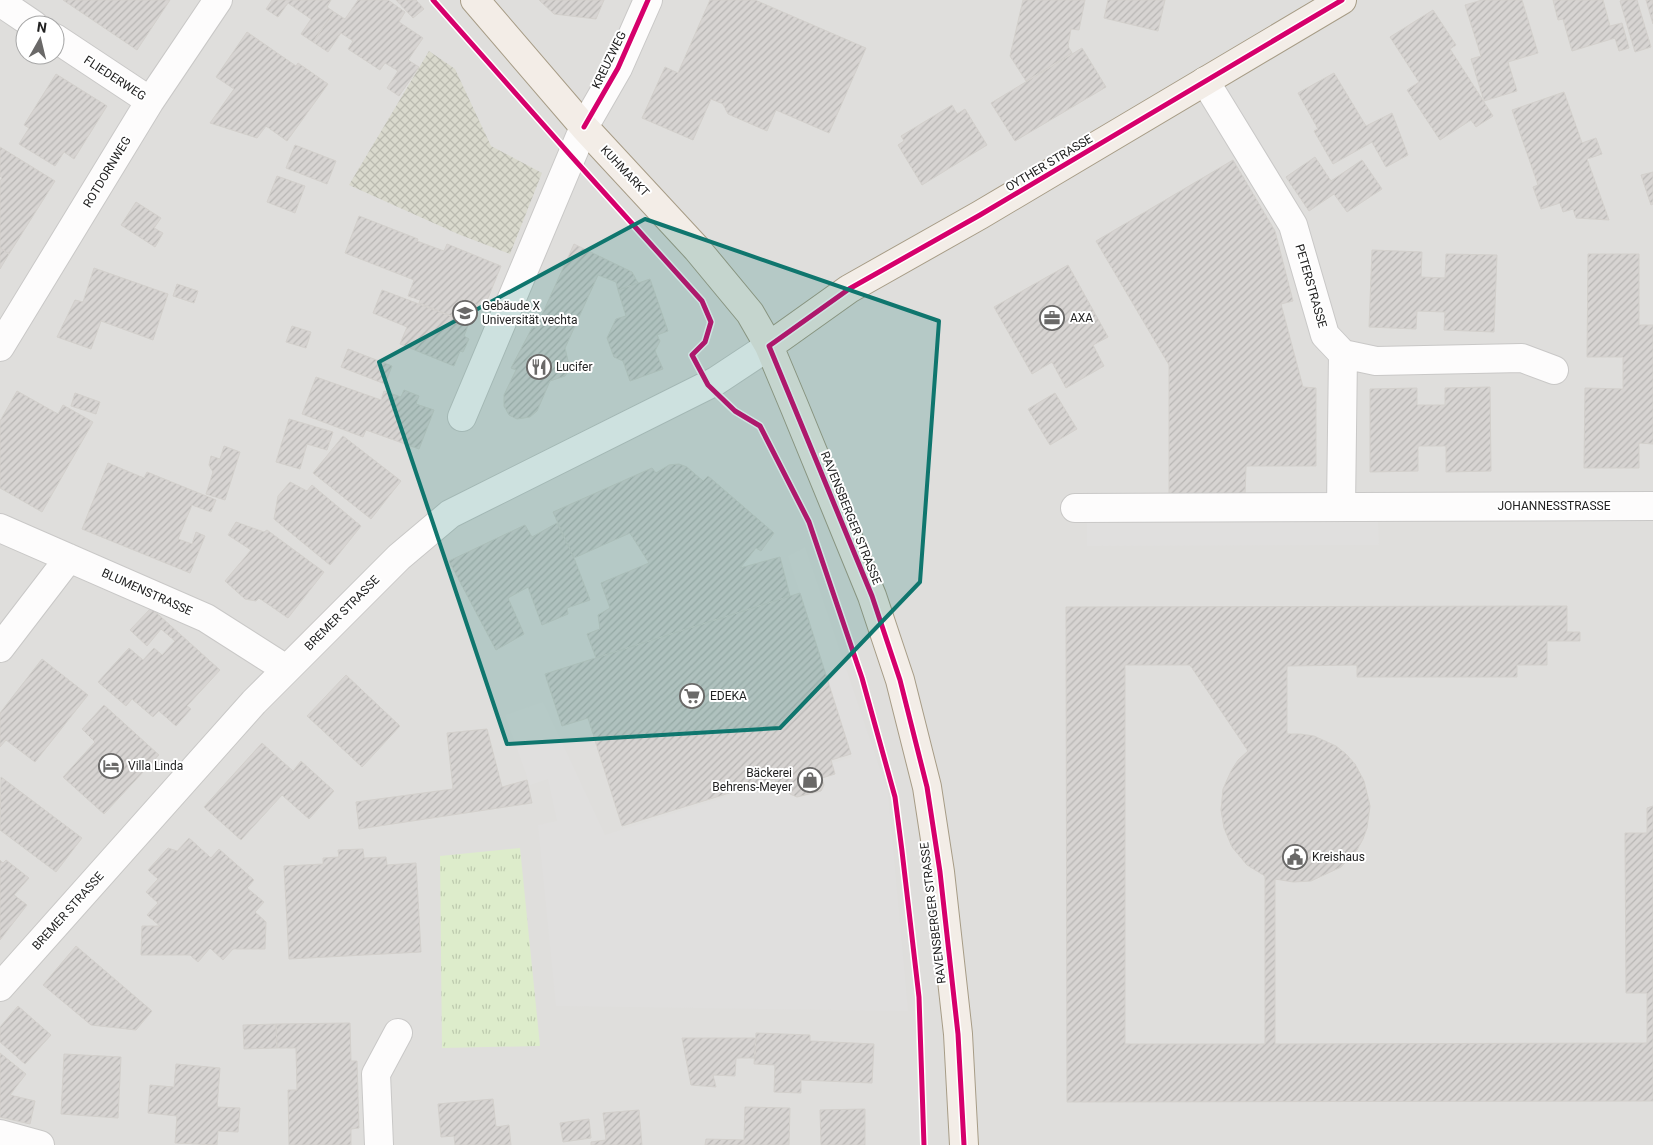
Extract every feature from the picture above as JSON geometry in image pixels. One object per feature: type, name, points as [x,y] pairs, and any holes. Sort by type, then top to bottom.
[{"type":"main road","name":"KUHMARKT","points":[[476,0],[584,127],[697,249],[750,313],[769,346]]},
{"type":"main road","name":"OYTHER STRASSE","points":[[769,346],[849,289],[980,215],[1342,0]]},
{"type":"main road","name":"RAVENSBERGER STRASSE","points":[[769,346],[872,596],[900,680],[927,787],[940,872],[958,1034],[964,1145]]},
{"type":"street","name":"ROTDORNWEG","points":[[0,347],[150,101],[218,0]]},
{"type":"street","name":"KREUZWEG","points":[[462,417],[584,127],[618,68],[648,0]]},
{"type":"street","points":[[0,2],[19,15]]},
{"type":"street","name":"FLIEDERWEG","points":[[65,45],[150,101]]},
{"type":"street","name":"PETERSTRASSE","points":[[1206,81],[1293,225],[1325,335],[1343,354]]},
{"type":"street","name":"BREMER STRASSE","points":[[0,987],[254,702],[399,556],[450,514],[716,381],[769,346]]},
{"type":"street","points":[[1341,507],[1343,354],[1376,361],[1522,358],[1554,370]]},
{"type":"street","name":"JOHANNESSTRASSE","points":[[1075,508],[1653,506]]},
{"type":"street","name":"BLUMENSTRASSE","points":[[0,528],[206,618],[286,669]]},
{"type":"street","points":[[0,648],[69,558]]},
{"type":"street","points":[[379,1145],[376,1074],[398,1033]]},
{"type":"street","points":[[0,1134],[40,1145]]},
{"type":"highlighted area","points":[[645,219],[939,321],[920,582],[780,728],[507,744],[379,362]]},
{"type":"shaded area","points":[[0,0],[1653,0],[1653,1145],[0,1145]]},
{"type":"shaded area","points":[[429,51],[455,69],[491,146],[542,173],[510,254],[458,234],[349,185]]},
{"type":"shaded area","points":[[1087,520],[1378,520],[1379,545],[1087,546]]},
{"type":"shaded area","points":[[805,547],[888,793],[908,1011],[556,1006],[538,825],[557,821],[548,779],[530,785],[505,715],[543,702],[605,835],[852,757],[788,556]]},
{"type":"green space","points":[[520,848],[540,1046],[442,1048],[440,856]]},
{"type":"building","points":[[63,0],[170,0],[137,50]]},
{"type":"building","points":[[272,0],[331,0],[327,7],[334,12],[313,42],[301,34],[311,19],[288,3],[278,17],[266,9]]},
{"type":"building","points":[[358,0],[388,0],[405,12],[399,22],[423,38],[408,60],[419,67],[399,96],[387,88],[398,71],[385,63],[380,70],[348,49],[353,41],[341,33],[328,52],[313,42],[334,12],[345,19]]},
{"type":"building","points":[[396,0],[416,0],[424,9],[413,18]]},
{"type":"building","points":[[539,0],[604,0],[596,19],[554,14]]},
{"type":"building","points":[[710,0],[755,0],[866,48],[829,133],[776,110],[767,131],[728,114],[723,104],[711,99],[693,140],[642,118],[665,67],[678,73]]},
{"type":"building","points":[[1023,0],[1085,0],[1079,30],[1071,29],[1068,46],[1072,53],[1026,81],[1010,56]]},
{"type":"building","points":[[1108,0],[1165,0],[1158,31],[1104,18]]},
{"type":"building","points":[[1482,0],[1522,0],[1538,53],[1508,62],[1517,91],[1484,101],[1471,59],[1481,56],[1465,5]]},
{"type":"building","points":[[1553,0],[1603,0],[1610,26],[1622,23],[1629,48],[1619,51],[1615,38],[1572,51],[1563,19],[1558,20]]},
{"type":"building","points":[[1637,0],[1651,47],[1635,52],[1620,1]]},
{"type":"building","points":[[1646,0],[1653,0],[1653,24]]},
{"type":"building","points":[[1433,10],[1456,45],[1450,49],[1493,116],[1476,127],[1471,120],[1440,140],[1407,90],[1419,82],[1390,37]]},
{"type":"building","points":[[247,32],[296,66],[298,63],[328,84],[287,141],[266,126],[257,138],[210,123],[234,89],[216,77]]},
{"type":"building","points":[[1082,48],[1106,87],[1015,141],[991,103]]},
{"type":"building","points":[[1334,73],[1366,126],[1392,113],[1408,155],[1386,167],[1372,142],[1333,164],[1314,131],[1318,129],[1298,93]]},
{"type":"building","points":[[56,74],[107,106],[74,159],[64,152],[55,166],[19,144],[29,128],[24,125]]},
{"type":"building","points":[[1564,92],[1582,143],[1596,138],[1602,154],[1587,159],[1609,220],[1576,218],[1573,209],[1563,212],[1560,203],[1541,209],[1533,187],[1538,185],[1512,110]]},
{"type":"building","points":[[952,105],[957,114],[965,109],[987,145],[922,185],[898,145],[904,141],[901,136]]},
{"type":"building","points":[[295,145],[336,161],[327,184],[286,168]]},
{"type":"building","points":[[0,147],[55,181],[9,254],[0,248],[0,181],[2,178],[0,176]]},
{"type":"building","points":[[1315,157],[1331,181],[1362,160],[1382,189],[1347,212],[1334,194],[1309,211],[1286,177]]},
{"type":"building","points":[[1233,160],[1275,231],[1293,301],[1281,304],[1303,387],[1316,388],[1316,466],[1246,466],[1245,496],[1169,496],[1169,365],[1096,241]]},
{"type":"building","points":[[1653,172],[1653,204],[1651,205],[1641,175]]},
{"type":"building","points":[[277,176],[305,186],[295,213],[267,202]]},
{"type":"building","points":[[136,202],[161,218],[154,228],[163,233],[155,247],[121,225]]},
{"type":"building","points":[[359,216],[444,251],[447,244],[501,266],[484,308],[461,299],[454,317],[419,303],[420,300],[408,296],[414,280],[345,253]]},
{"type":"building","points":[[574,244],[632,272],[638,283],[618,290],[616,282],[598,275],[565,348],[570,369],[565,376],[550,381],[537,411],[530,417],[517,419],[509,415],[504,406],[504,395],[516,370],[511,368],[533,326],[536,328]]},
{"type":"building","points":[[0,248],[9,254],[0,269]]},
{"type":"building","points":[[1372,250],[1422,252],[1421,277],[1445,278],[1446,254],[1497,255],[1494,332],[1444,330],[1445,312],[1417,311],[1416,329],[1369,327]]},
{"type":"building","points":[[1588,254],[1639,254],[1639,325],[1653,325],[1653,444],[1639,443],[1639,468],[1584,468],[1585,388],[1623,389],[1623,357],[1587,357]]},
{"type":"building","points":[[1068,265],[1108,337],[1093,345],[1104,366],[1066,388],[1052,362],[1032,374],[994,307]]},
{"type":"building","points":[[94,268],[168,294],[153,340],[101,321],[91,349],[57,337],[75,300],[83,302]]},
{"type":"building","points":[[650,279],[668,331],[657,335],[660,341],[655,351],[663,369],[630,381],[623,361],[614,357],[607,338],[616,319],[626,316],[618,290]]},
{"type":"building","points":[[177,284],[198,291],[194,303],[173,296]]},
{"type":"building","points":[[382,290],[469,323],[464,336],[469,339],[463,352],[460,351],[454,366],[400,344],[407,327],[373,313]]},
{"type":"building","points":[[292,326],[311,332],[306,348],[286,342]]},
{"type":"building","points":[[348,349],[392,366],[385,384],[341,367]]},
{"type":"building","points":[[316,377],[381,400],[384,391],[401,397],[404,390],[419,396],[416,404],[434,410],[419,449],[366,430],[363,437],[302,414]]},
{"type":"building","points":[[1490,387],[1491,471],[1446,472],[1446,446],[1418,446],[1418,471],[1370,472],[1370,389],[1417,388],[1417,405],[1445,405],[1445,388]]},
{"type":"building","points":[[17,391],[58,414],[63,405],[93,422],[42,512],[0,488],[0,421]]},
{"type":"building","points":[[75,393],[100,402],[96,414],[71,406]]},
{"type":"building","points":[[1055,393],[1077,429],[1050,445],[1028,409]]},
{"type":"building","points":[[289,419],[333,432],[327,450],[307,444],[300,469],[276,462]]},
{"type":"building","points":[[343,436],[401,481],[371,519],[313,473]]},
{"type":"building","points":[[224,446],[240,452],[225,500],[206,494],[213,472],[209,465],[211,456],[220,459]]},
{"type":"building","points":[[108,463],[144,478],[147,472],[216,500],[211,512],[192,505],[178,539],[192,544],[196,532],[205,536],[190,573],[82,529]]},
{"type":"building","points":[[679,464],[687,467],[703,481],[708,476],[774,533],[761,551],[756,548],[740,568],[780,557],[790,596],[596,658],[587,634],[600,629],[598,615],[610,608],[601,583],[649,563],[630,533],[574,558],[553,512],[652,468],[656,473],[669,465]]},
{"type":"building","points":[[290,482],[307,491],[312,485],[361,526],[330,565],[274,519],[278,496]]},
{"type":"building","points":[[236,522],[264,532],[267,530],[324,572],[288,618],[259,598],[256,601],[245,599],[225,581],[251,550],[228,535]]},
{"type":"building","points":[[557,523],[574,558],[590,600],[567,608],[568,614],[542,625],[528,587],[508,598],[524,634],[496,650],[449,561],[525,525],[532,537]]},
{"type":"building","name":"EDEKA","points":[[800,593],[851,754],[831,760],[835,774],[822,778],[824,785],[821,791],[797,797],[790,794],[788,788],[778,791],[775,779],[622,826],[588,718],[562,726],[545,674]]},
{"type":"building","name":"Kreishaus","points":[[1567,606],[1567,632],[1580,632],[1580,641],[1547,641],[1547,665],[1517,665],[1517,677],[1357,677],[1357,665],[1287,666],[1287,734],[1314,736],[1336,746],[1346,754],[1355,764],[1364,781],[1370,806],[1367,828],[1363,839],[1357,850],[1341,867],[1311,881],[1293,882],[1275,879],[1275,1044],[1647,1043],[1647,993],[1626,993],[1625,833],[1647,833],[1647,808],[1653,806],[1653,1101],[1067,1102],[1066,607]],"holes":[[[1125,665],[1190,665],[1248,751],[1238,760],[1231,771],[1223,789],[1221,810],[1224,828],[1232,847],[1247,865],[1265,876],[1265,1044],[1125,1044]]]},
{"type":"building","points":[[151,608],[220,670],[187,706],[191,709],[176,726],[159,711],[153,717],[132,699],[126,706],[98,682],[129,648],[143,660],[154,648],[162,655],[175,641],[161,629],[147,646],[130,630]]},
{"type":"building","points":[[42,659],[88,695],[35,762],[6,740],[0,747],[0,713]]},
{"type":"building","points":[[346,675],[400,726],[362,767],[307,716]]},
{"type":"building","name":"Villa Linda","points":[[104,705],[159,755],[104,814],[63,777],[95,742],[82,729]]},
{"type":"building","points":[[487,729],[502,787],[527,780],[532,803],[359,829],[356,802],[453,789],[447,733]]},
{"type":"building","points":[[262,743],[293,771],[301,761],[334,791],[309,819],[282,795],[241,840],[204,807]]},
{"type":"building","points":[[1,777],[82,838],[56,872],[0,830]]},
{"type":"building","points":[[189,838],[211,858],[219,849],[254,880],[247,888],[264,902],[255,912],[266,922],[265,949],[233,949],[223,960],[210,948],[198,962],[190,955],[141,955],[142,926],[160,926],[147,915],[158,903],[146,892],[158,879],[148,870],[168,848],[177,851]]},
{"type":"building","points":[[363,849],[364,858],[386,857],[387,865],[416,863],[421,952],[289,959],[284,866],[323,864],[323,858],[339,857],[338,850]]},
{"type":"building","points":[[0,860],[3,863],[6,860],[29,878],[14,895],[27,905],[0,940]]},
{"type":"building","points":[[76,946],[152,1011],[136,1030],[91,1025],[43,985]]},
{"type":"building","points":[[18,1006],[51,1035],[25,1064],[0,1042],[0,1027]]},
{"type":"building","points":[[350,1023],[351,1061],[357,1061],[359,1128],[351,1129],[351,1145],[289,1145],[288,1090],[297,1090],[296,1048],[277,1048],[276,1024]]},
{"type":"building","points":[[276,1024],[277,1048],[244,1049],[243,1025]]},
{"type":"building","points":[[756,1033],[810,1035],[810,1041],[874,1044],[872,1083],[801,1080],[801,1093],[774,1092],[775,1065],[754,1064]]},
{"type":"building","points":[[682,1038],[756,1038],[755,1058],[736,1058],[735,1076],[713,1075],[716,1087],[691,1085]]},
{"type":"building","points":[[0,1053],[26,1074],[10,1095],[35,1101],[30,1124],[0,1117]]},
{"type":"building","points":[[64,1054],[121,1057],[118,1118],[61,1114]]},
{"type":"building","points":[[176,1064],[220,1068],[217,1107],[240,1108],[238,1132],[218,1131],[217,1145],[175,1143],[177,1116],[148,1113],[150,1085],[174,1087]]},
{"type":"building","points":[[493,1099],[496,1127],[509,1125],[511,1145],[455,1145],[454,1136],[441,1137],[438,1104]]},
{"type":"building","points":[[745,1107],[790,1108],[789,1145],[705,1145],[706,1139],[744,1140]]},
{"type":"building","points":[[865,1109],[865,1145],[821,1145],[820,1110]]},
{"type":"building","points":[[639,1110],[642,1145],[591,1145],[591,1142],[606,1140],[603,1113]]},
{"type":"building","points":[[589,1119],[591,1138],[563,1142],[560,1123]]},
{"type":"cycle path","points":[[433,0],[702,301],[711,322],[705,342],[692,355],[708,385],[735,411],[760,426],[809,522],[862,678],[895,797],[919,997],[924,1145]]},
{"type":"cycle path","points":[[584,127],[618,68],[648,0]]},
{"type":"cycle path","points":[[964,1145],[958,1034],[940,872],[927,787],[900,680],[872,596],[769,346],[849,289],[980,215],[1342,0]]},
{"type":"place","name":"Gebäude X Universität vechta","points":[[465,313]]},
{"type":"place","name":"AXA","points":[[1052,318]]},
{"type":"place","name":"Lucifer","points":[[539,367]]},
{"type":"place","name":"EDEKA","points":[[692,696]]},
{"type":"place","name":"Villa Linda","points":[[111,766]]},
{"type":"place","name":"Bäckerei Behrens-Meyer","points":[[810,780]]},
{"type":"place","name":"Kreishaus","points":[[1295,857]]}]
